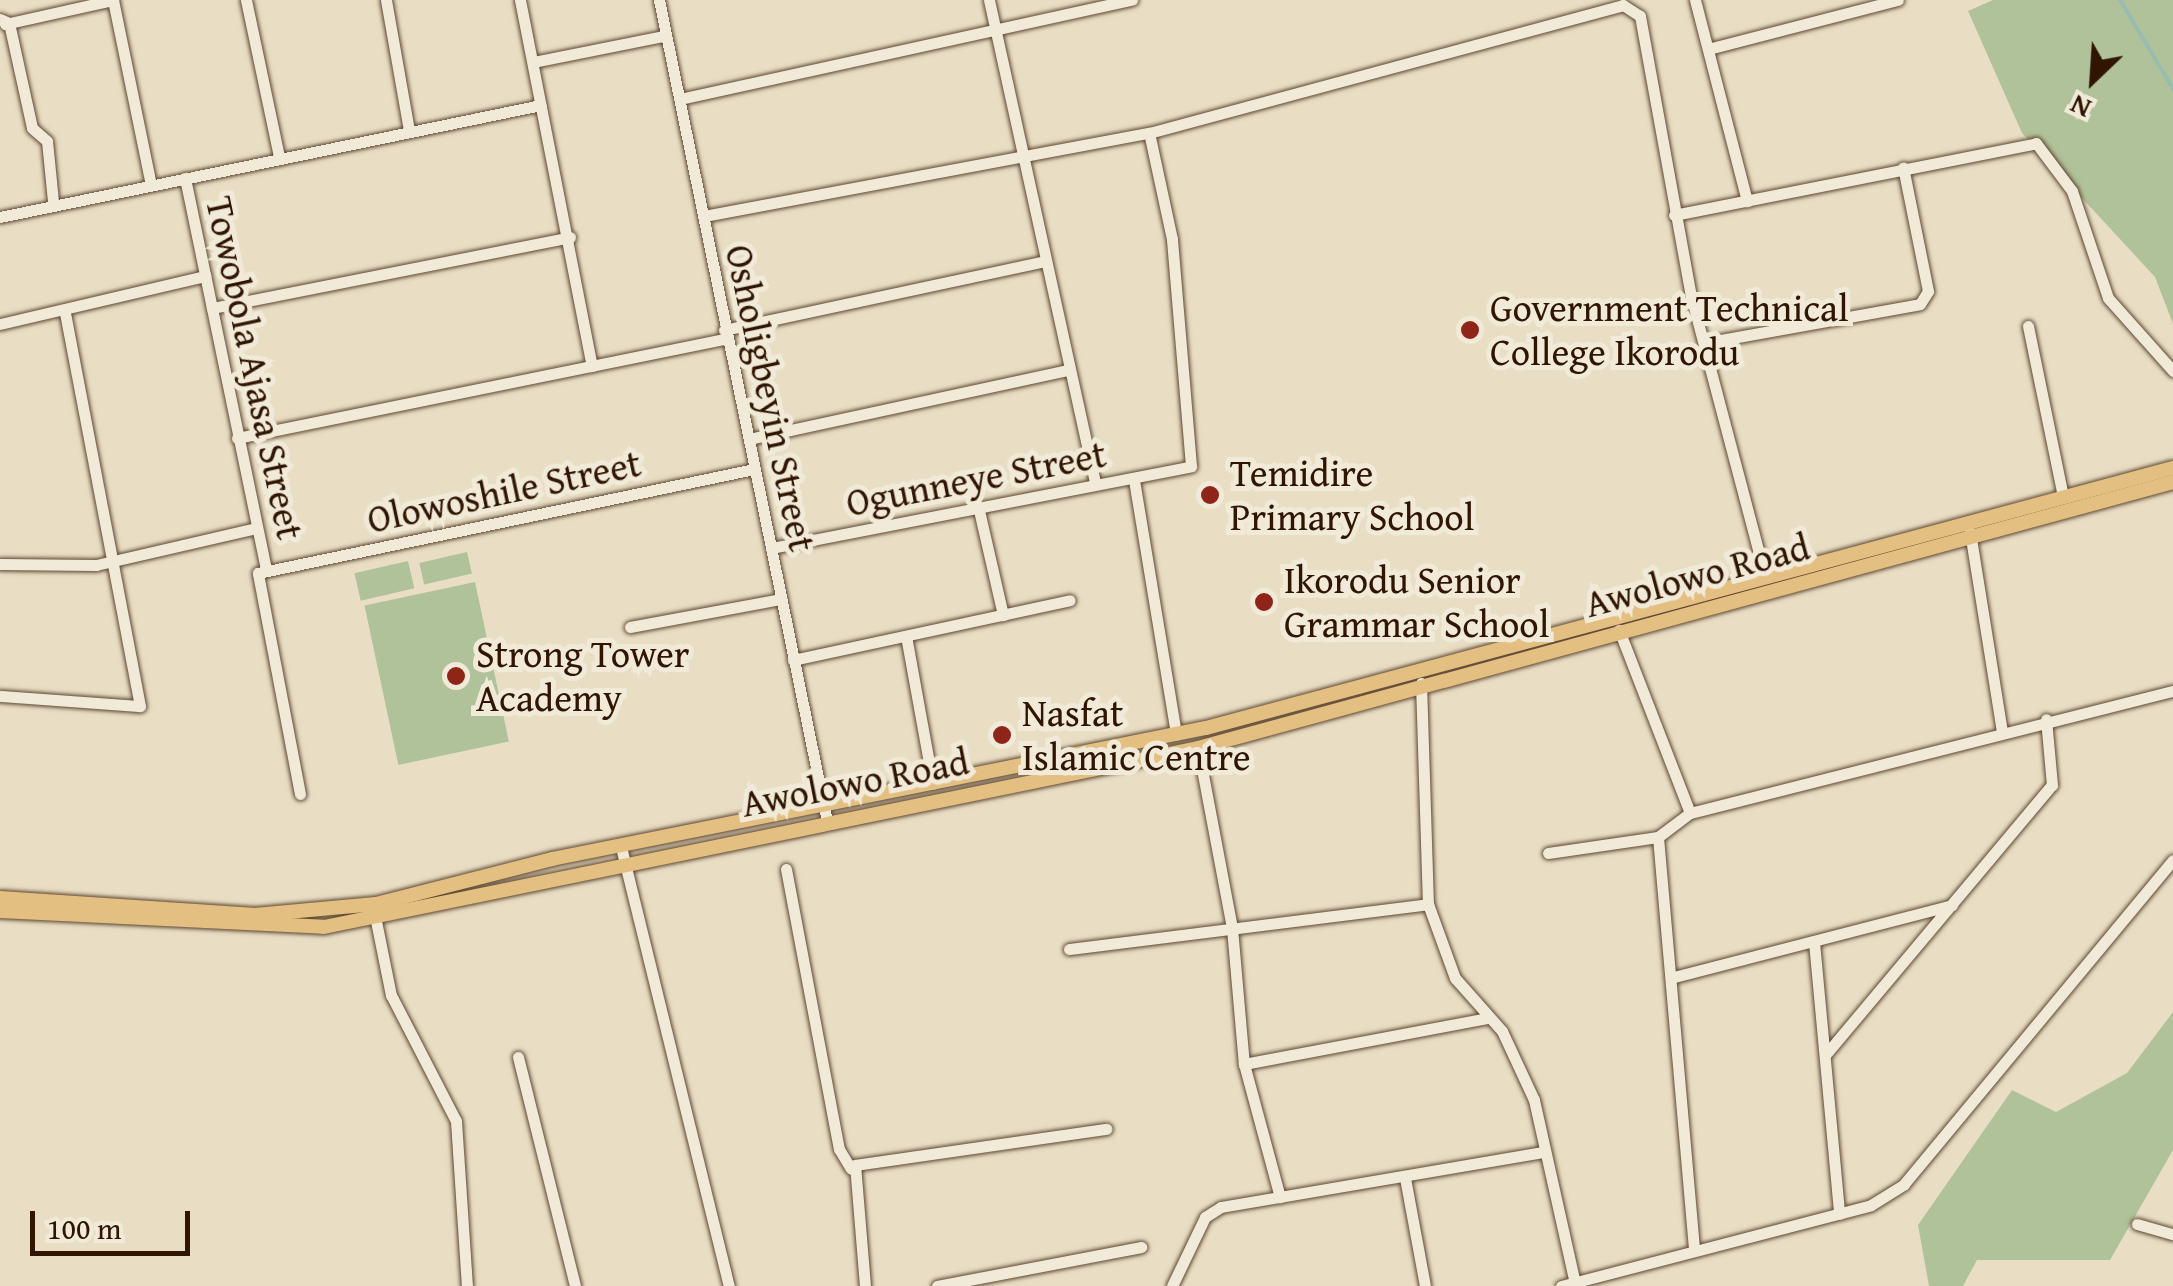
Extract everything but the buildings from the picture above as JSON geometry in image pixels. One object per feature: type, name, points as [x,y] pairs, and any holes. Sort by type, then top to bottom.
[{"type":"main road","name":"Awolowo Road","points":[[0,898],[289,916],[1198,748],[1765,577],[2062,492],[2173,468]]},
{"type":"main road","name":"Awolowo Road","points":[[826,815],[933,784],[1176,735],[1619,630],[1970,532],[2173,482]]},
{"type":"main road","name":"Awolowo Road","points":[[0,911],[290,930],[375,916],[622,854]]},
{"type":"street","points":[[54,201],[47,140],[32,128],[3,22],[113,0],[150,180]]},
{"type":"street","points":[[246,0],[278,156]]},
{"type":"street","points":[[386,0],[409,130]]},
{"type":"street","points":[[520,0],[570,237],[592,366]]},
{"type":"street","name":"Osholigbeyin Street","points":[[659,0],[724,334],[826,815]]},
{"type":"street","points":[[988,0],[998,32],[1042,262],[1095,482]]},
{"type":"street","points":[[680,99],[1132,0]]},
{"type":"street","points":[[1696,0],[1712,48],[1747,201]]},
{"type":"street","points":[[1712,48],[1844,6],[1898,0]]},
{"type":"street","points":[[704,216],[1021,153],[1149,132],[1624,5],[1640,16],[1674,216],[1765,577]]},
{"type":"street","points":[[533,62],[663,36]]},
{"type":"street","points":[[0,217],[150,180],[185,178],[542,105]]},
{"type":"street","name":"Ogunneye Street","points":[[771,548],[1191,466],[1172,238],[1149,132]]},
{"type":"street","points":[[1674,216],[1903,166],[2042,145],[2072,191],[2108,298],[2173,371]]},
{"type":"street","points":[[1704,343],[1920,304],[1928,291],[1903,166]]},
{"type":"street","name":"Towobola Ajasa Street","points":[[185,178],[266,570],[254,582],[300,794]]},
{"type":"street","points":[[212,308],[570,237]]},
{"type":"street","points":[[237,438],[592,366],[1042,262]]},
{"type":"street","points":[[0,324],[65,313],[204,276]]},
{"type":"street","points":[[0,696],[140,706],[118,560],[65,313]]},
{"type":"street","points":[[2028,326],[2062,492]]},
{"type":"street","points":[[748,439],[1069,370]]},
{"type":"street","name":"Olowoshile Street","points":[[266,570],[754,469]]},
{"type":"street","points":[[1134,480],[1176,735]]},
{"type":"street","points":[[978,506],[1004,615]]},
{"type":"street","points":[[0,564],[118,560],[256,528]]},
{"type":"street","points":[[1970,532],[2002,732]]},
{"type":"street","points":[[630,627],[782,599]]},
{"type":"street","points":[[793,660],[1070,600]]},
{"type":"street","points":[[1619,630],[1690,813]]},
{"type":"street","points":[[906,636],[933,784]]},
{"type":"street","points":[[1421,683],[1428,904],[1455,978],[1487,1018],[1534,1100],[1574,1279]]},
{"type":"street","points":[[1548,853],[1658,837],[1690,813],[2046,719],[2173,691]]},
{"type":"street","points":[[1826,1054],[2052,785],[2046,719]]},
{"type":"street","points":[[1198,748],[1232,928],[1244,1064],[1280,1197]]},
{"type":"street","points":[[1658,837],[1674,977],[1694,1245]]},
{"type":"street","points":[[622,854],[729,1286]]},
{"type":"street","points":[[1560,1286],[1694,1245],[1871,1205],[1923,1168],[2173,860]]},
{"type":"street","points":[[786,869],[839,1150],[851,1169],[865,1286]]},
{"type":"street","points":[[1069,949],[1428,904]]},
{"type":"street","points":[[1674,977],[1952,905]]},
{"type":"street","points":[[375,916],[391,995],[456,1120],[467,1286]]},
{"type":"street","points":[[1814,942],[1838,1214]]},
{"type":"street","points":[[1244,1064],[1487,1018]]},
{"type":"street","points":[[518,1057],[576,1286]]},
{"type":"street","points":[[851,1169],[1106,1129]]},
{"type":"street","points":[[1172,1286],[1211,1211],[1543,1152]]},
{"type":"street","points":[[1406,1178],[1426,1286]]},
{"type":"street","points":[[2137,1224],[2173,1234]]},
{"type":"street","points":[[936,1286],[1141,1247]]},
{"type":"green space","points":[[1993,0],[2173,0],[2173,324],[2155,277],[2022,133],[1968,11]]},
{"type":"green space","points":[[467,552],[472,573],[424,584],[419,563]]},
{"type":"green space","points":[[408,561],[414,588],[361,601],[354,573]]},
{"type":"green space","points":[[475,582],[509,741],[398,765],[364,605]]},
{"type":"green space","points":[[2173,1012],[2173,1150],[2110,1260],[1977,1260],[1963,1286],[1929,1286],[1918,1225],[2012,1090],[2056,1112],[2127,1073]]},
{"type":"waterway","points":[[2120,0],[2173,89]]},
{"type":"place","name":"Government Technical College Ikorodu","points":[[1470,330]]},
{"type":"place","name":"Temidire Primary School","points":[[1210,495]]},
{"type":"place","name":"Ikorodu Senior Grammar School","points":[[1264,602]]},
{"type":"place","name":"Strong Tower Academy","points":[[456,676]]},
{"type":"place","name":"Nasfat Islamic Centre","points":[[1002,735]]}]
